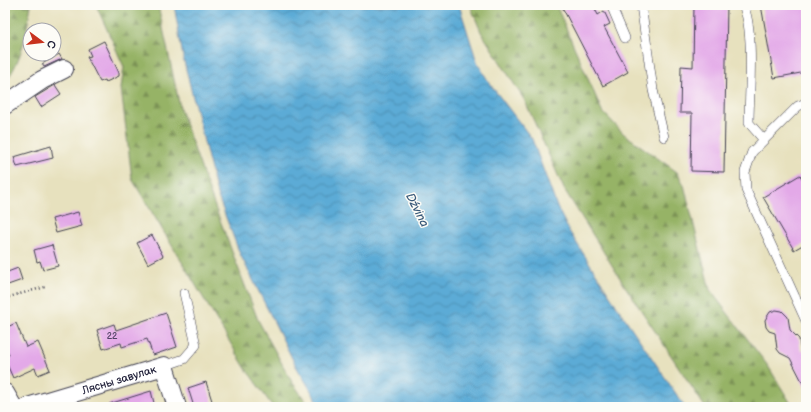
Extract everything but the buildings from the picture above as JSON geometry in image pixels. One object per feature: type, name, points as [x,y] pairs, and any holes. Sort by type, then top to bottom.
[{"type":"street","points":[[5,105],[42,80],[64,69]]},
{"type":"street","points":[[164,366],[177,407]]},
{"type":"street","name":"Лясны завулак","points":[[27,407],[164,366]]},
{"type":"street","points":[[5,393],[13,407]]},
{"type":"lane","points":[[612,5],[625,38]]},
{"type":"lane","points":[[641,5],[653,90],[664,137]]},
{"type":"lane","points":[[743,5],[747,14],[749,34],[749,123],[764,140]]},
{"type":"lane","points":[[806,103],[798,106],[752,152],[745,172],[746,190],[806,320]]},
{"type":"lane","points":[[164,366],[184,359],[196,345],[184,293]]},
{"type":"path","points":[[5,298],[45,287]]},
{"type":"green space","points":[[5,5],[31,5],[28,22],[22,22],[22,48],[20,55],[5,82]]},
{"type":"green space","points":[[96,5],[158,5],[181,112],[215,207],[258,320],[292,382],[310,407],[273,407],[246,369],[132,179],[121,88],[124,67]]},
{"type":"green space","points":[[470,5],[556,5],[602,111],[624,134],[677,172],[684,185],[710,290],[768,366],[793,407],[705,407],[625,286],[564,189],[525,101],[481,32]]},
{"type":"water","name":"Dźvina","points":[[174,5],[459,5],[477,62],[490,84],[532,139],[557,207],[569,231],[618,308],[685,407],[321,407],[296,366],[240,254],[217,194],[183,57]]}]
